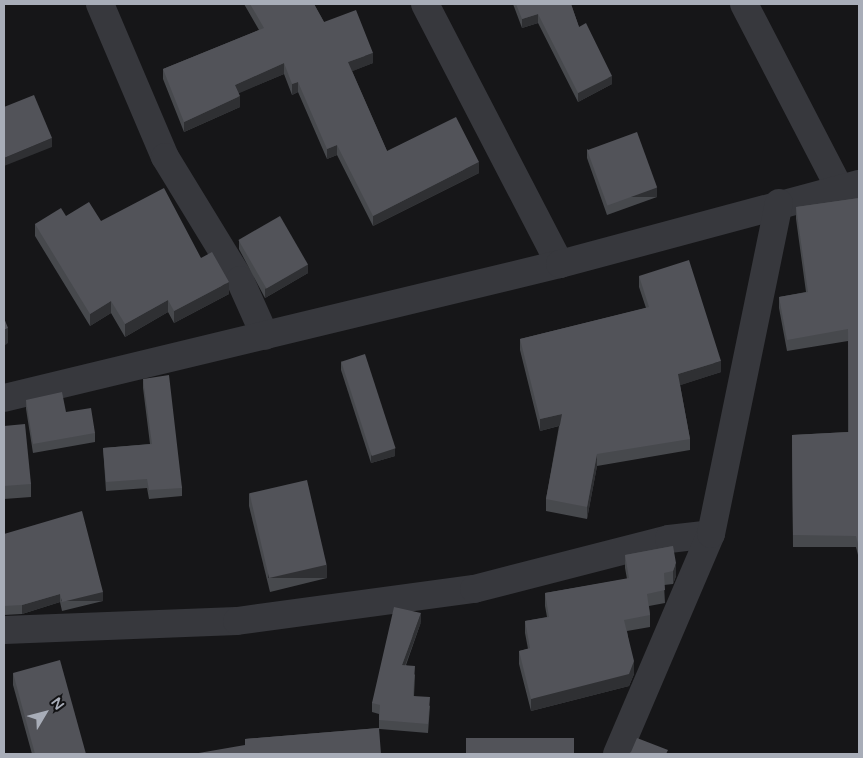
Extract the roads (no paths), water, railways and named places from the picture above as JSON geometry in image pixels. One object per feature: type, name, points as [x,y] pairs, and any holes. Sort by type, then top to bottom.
[{"type":"street","points":[[100,4],[165,156],[240,280],[265,336]]},
{"type":"street","points":[[425,4],[560,264]]},
{"type":"street","points":[[4,398],[560,264],[780,203],[849,186],[744,4]]},
{"type":"street","points":[[617,754],[711,534],[780,203]]},
{"type":"street","points":[[4,630],[237,621],[464,591],[669,539],[711,534]]}]
